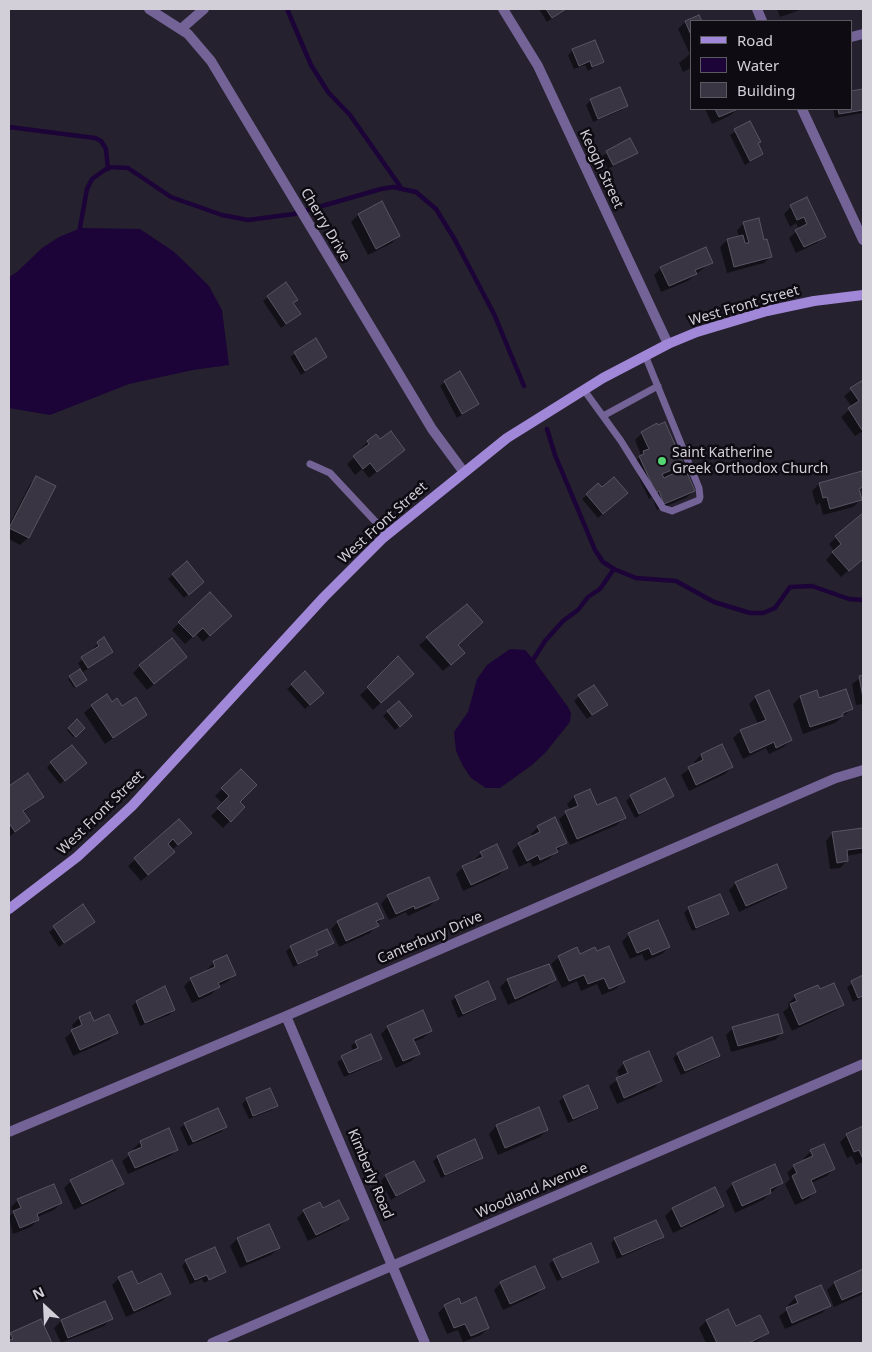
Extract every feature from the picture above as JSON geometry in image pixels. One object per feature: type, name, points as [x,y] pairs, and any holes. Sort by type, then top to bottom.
[{"type":"street","name":"Cherry Drive","points":[[149,9],[188,34],[211,61],[432,429],[463,471]]},
{"type":"street","points":[[181,29],[204,9]]},
{"type":"street","name":"Keogh Street","points":[[503,9],[538,66],[668,344]]},
{"type":"street","points":[[802,110],[863,240]]},
{"type":"street","name":"West Front Street","points":[[9,909],[77,857],[132,806],[324,597],[387,534],[463,471],[507,438],[584,390],[668,344],[726,322],[767,311],[814,301],[863,294]]},
{"type":"street","name":"Canterbury Drive","points":[[9,1132],[238,1034],[286,1016],[836,778],[863,770]]},
{"type":"street","name":"Kimberly Road","points":[[286,1016],[394,1266],[425,1343]]},
{"type":"street","name":"Woodland Avenue","points":[[212,1343],[863,1064]]},
{"type":"lane","points":[[584,390],[645,477],[663,508],[677,510],[700,497],[645,355]]},
{"type":"lane","points":[[603,416],[658,386]]},
{"type":"lane","points":[[310,464],[330,473],[387,534]]},
{"type":"water","points":[[81,228],[140,229],[173,251],[209,286],[222,310],[229,365],[193,370],[129,384],[50,415],[9,408],[9,277],[17,272],[42,248],[59,237]]},
{"type":"water","points":[[510,649],[525,650],[533,659],[568,707],[571,713],[570,722],[545,753],[532,765],[500,788],[486,788],[471,778],[463,766],[456,751],[454,732],[468,712],[477,679],[487,665]]},
{"type":"building","points":[[546,9],[566,9],[552,18]]},
{"type":"building","points":[[699,15],[702,20],[690,20],[690,33],[685,21]]},
{"type":"building","points":[[595,40],[604,62],[592,67],[590,61],[579,66],[572,49]]},
{"type":"building","points":[[620,87],[628,106],[598,119],[590,99]]},
{"type":"building","points":[[863,89],[863,110],[839,114],[838,110],[852,110],[852,91]]},
{"type":"building","points":[[716,110],[736,110],[719,117]]},
{"type":"building","points":[[750,121],[761,142],[758,143],[763,154],[750,161],[734,129]]},
{"type":"building","points":[[630,138],[638,153],[613,165],[606,151]]},
{"type":"building","points":[[807,197],[826,237],[804,247],[795,230],[807,224],[804,217],[797,220],[790,205]]},
{"type":"building","points":[[382,201],[400,236],[376,249],[358,214]]},
{"type":"building","points":[[759,218],[764,240],[767,239],[772,257],[734,267],[727,239],[743,235],[745,243],[749,243],[743,222]]},
{"type":"building","points":[[706,247],[713,263],[695,270],[697,274],[669,286],[660,267]]},
{"type":"building","points":[[286,282],[298,300],[293,303],[301,314],[286,324],[267,296]]},
{"type":"building","points":[[316,338],[327,357],[305,371],[294,352]]},
{"type":"building","points":[[460,371],[479,404],[462,414],[444,381]]},
{"type":"building","points":[[863,380],[862,430],[848,408],[859,401],[850,388]]},
{"type":"building","name":"Saint Katherine Greek Orthodox Church","points":[[665,422],[684,465],[662,474],[664,478],[685,468],[695,491],[664,504],[659,491],[656,493],[639,456],[644,454],[643,451],[649,449],[641,432],[657,423],[658,425]]},
{"type":"building","points":[[391,431],[405,450],[377,472],[370,463],[363,469],[353,456],[369,444],[367,441],[376,434],[380,439]]},
{"type":"building","points":[[862,471],[863,487],[859,489],[862,500],[830,509],[827,497],[823,498],[819,483]]},
{"type":"building","points":[[36,476],[56,486],[29,538],[9,528]]},
{"type":"building","points":[[614,477],[628,493],[603,514],[586,494],[598,483],[602,487]]},
{"type":"building","points":[[863,513],[863,559],[849,571],[832,552],[841,544],[835,536]]},
{"type":"building","points":[[187,561],[204,582],[189,595],[172,574]]},
{"type":"building","points":[[210,592],[232,616],[210,636],[203,628],[193,637],[178,622]]},
{"type":"building","points":[[467,604],[483,622],[458,645],[465,653],[451,665],[426,637]]},
{"type":"building","points":[[104,637],[113,652],[88,668],[81,657],[99,646],[97,642]]},
{"type":"building","points":[[172,638],[187,657],[154,684],[139,665]]},
{"type":"building","points":[[398,656],[414,674],[381,703],[367,687]]},
{"type":"building","points":[[80,669],[87,680],[76,687],[69,676]]},
{"type":"building","points":[[305,671],[324,693],[310,705],[291,684]]},
{"type":"building","points":[[863,675],[863,698],[859,676]]},
{"type":"building","points":[[594,685],[608,705],[592,715],[578,695]]},
{"type":"building","points":[[846,689],[853,709],[843,713],[843,716],[810,727],[800,696],[817,690],[819,698]]},
{"type":"building","points":[[769,690],[792,740],[776,748],[774,742],[750,753],[740,730],[766,720],[755,696]]},
{"type":"building","points":[[107,694],[112,702],[117,698],[122,706],[136,697],[147,715],[113,738],[91,705]]},
{"type":"building","points":[[399,701],[412,716],[400,727],[387,711]]},
{"type":"building","points":[[77,719],[85,728],[76,737],[68,728]]},
{"type":"building","points":[[722,744],[733,767],[696,785],[688,767],[703,760],[701,754]]},
{"type":"building","points":[[72,745],[87,763],[65,781],[50,762]]},
{"type":"building","points":[[241,769],[257,785],[240,802],[245,807],[231,822],[217,808],[229,796],[221,788]]},
{"type":"building","points":[[28,773],[44,797],[23,811],[30,821],[15,832],[9,823],[9,786]]},
{"type":"building","points":[[665,778],[674,796],[639,814],[630,795]]},
{"type":"building","points":[[590,789],[597,805],[616,797],[626,818],[577,839],[565,811],[578,806],[574,796]]},
{"type":"building","points":[[555,817],[567,843],[556,848],[558,852],[540,860],[538,855],[527,861],[518,843],[540,832],[537,826]]},
{"type":"building","points":[[179,819],[192,833],[178,845],[173,839],[168,844],[175,852],[148,875],[134,858]]},
{"type":"building","points":[[863,828],[863,848],[847,850],[848,861],[837,863],[832,832]]},
{"type":"building","points":[[497,844],[508,868],[471,885],[462,866],[483,857],[480,852]]},
{"type":"building","points":[[777,864],[787,888],[746,906],[735,882]]},
{"type":"building","points":[[429,877],[439,899],[415,909],[414,906],[396,914],[387,895]]},
{"type":"building","points":[[720,894],[729,914],[696,928],[688,907]]},
{"type":"building","points":[[377,903],[384,918],[376,921],[379,926],[346,941],[337,921]]},
{"type":"building","points":[[83,904],[95,922],[64,943],[53,926]]},
{"type":"building","points":[[658,920],[670,947],[652,955],[649,948],[637,953],[628,933]]},
{"type":"building","points":[[327,929],[334,943],[316,951],[318,955],[298,964],[290,946]]},
{"type":"building","points":[[609,946],[625,982],[609,989],[604,978],[588,984],[584,975],[569,981],[558,956],[577,947],[580,954],[595,947],[597,951]]},
{"type":"building","points":[[227,955],[236,975],[218,983],[220,987],[199,997],[190,978],[215,967],[213,961]]},
{"type":"building","points":[[549,964],[556,980],[515,999],[507,979]]},
{"type":"building","points":[[863,975],[863,996],[858,998],[851,981]]},
{"type":"building","points":[[488,981],[496,999],[463,1014],[455,996]]},
{"type":"building","points":[[834,983],[844,1005],[799,1025],[790,1004],[797,1001],[794,995],[818,985],[820,989]]},
{"type":"building","points":[[165,986],[175,1010],[145,1023],[136,1001]]},
{"type":"building","points":[[423,1010],[432,1031],[413,1039],[420,1054],[403,1061],[387,1026]]},
{"type":"building","points":[[90,1012],[94,1021],[109,1014],[118,1033],[80,1050],[71,1030],[82,1025],[79,1017]]},
{"type":"building","points":[[778,1014],[783,1033],[738,1046],[732,1027]]},
{"type":"building","points":[[371,1034],[382,1059],[349,1073],[341,1056],[358,1048],[355,1041]]},
{"type":"building","points":[[712,1037],[720,1056],[685,1071],[677,1053]]},
{"type":"building","points":[[649,1051],[662,1081],[624,1098],[616,1078],[628,1073],[623,1062]]},
{"type":"building","points":[[588,1085],[598,1108],[573,1119],[563,1096]]},
{"type":"building","points":[[270,1088],[278,1106],[253,1116],[246,1098]]},
{"type":"building","points":[[539,1107],[548,1130],[505,1148],[496,1125]]},
{"type":"building","points":[[218,1108],[227,1127],[193,1142],[184,1123]]},
{"type":"building","points":[[863,1126],[863,1159],[859,1150],[854,1152],[846,1134]]},
{"type":"building","points":[[169,1128],[178,1150],[135,1168],[128,1153],[142,1147],[140,1141]]},
{"type":"building","points":[[475,1139],[483,1158],[445,1175],[437,1156]]},
{"type":"building","points":[[824,1144],[835,1169],[811,1180],[816,1192],[802,1199],[792,1176],[797,1173],[793,1165],[813,1156],[810,1150]]},
{"type":"building","points":[[112,1160],[124,1184],[82,1204],[70,1180]]},
{"type":"building","points":[[414,1161],[425,1181],[396,1196],[385,1175]]},
{"type":"building","points":[[775,1164],[783,1183],[770,1189],[771,1193],[742,1206],[732,1183]]},
{"type":"building","points":[[54,1184],[62,1203],[37,1214],[39,1220],[20,1228],[13,1211],[21,1208],[17,1199]]},
{"type":"building","points":[[715,1187],[724,1206],[681,1227],[672,1208]]},
{"type":"building","points":[[339,1200],[349,1219],[316,1235],[303,1210],[320,1202],[323,1208]]},
{"type":"building","points":[[656,1220],[664,1237],[622,1255],[614,1238]]},
{"type":"building","points":[[269,1224],[280,1248],[247,1262],[237,1238]]},
{"type":"building","points":[[591,1243],[599,1262],[562,1278],[553,1259]]},
{"type":"building","points":[[215,1247],[226,1272],[209,1280],[207,1275],[195,1280],[185,1260]]},
{"type":"building","points":[[535,1266],[545,1288],[510,1304],[500,1282]]},
{"type":"building","points":[[863,1269],[863,1291],[842,1300],[834,1282]]},
{"type":"building","points":[[132,1271],[138,1284],[161,1273],[171,1294],[134,1311],[118,1277]]},
{"type":"building","points":[[821,1285],[831,1306],[792,1323],[786,1308],[798,1303],[795,1296]]},
{"type":"building","points":[[476,1297],[489,1328],[471,1336],[465,1324],[454,1328],[444,1305],[459,1298],[461,1304]]},
{"type":"building","points":[[105,1301],[113,1319],[68,1338],[61,1320]]},
{"type":"building","points":[[728,1309],[736,1326],[760,1315],[769,1333],[749,1343],[717,1343],[706,1320]]},
{"type":"building","points":[[41,1319],[52,1343],[9,1343],[9,1340],[13,1339],[10,1333]]},
{"type":"waterway","points":[[287,9],[311,65],[328,92],[350,115],[402,189]]},
{"type":"waterway","points":[[9,127],[95,138],[101,141],[106,149],[108,169]]},
{"type":"waterway","points":[[79,233],[87,189],[92,179],[109,167],[128,168],[171,197],[222,215],[248,220],[294,214],[381,189],[393,187],[416,192],[436,209],[455,240],[494,314],[524,386]]},
{"type":"waterway","points":[[547,429],[555,455],[595,550],[603,562],[614,569],[636,578],[676,581],[714,602],[750,613],[763,613],[775,608],[790,587],[812,586],[849,599],[863,600]]},
{"type":"waterway","points":[[531,663],[545,641],[563,621],[578,610],[588,597],[600,589],[614,569]]},
{"type":"place","name":"Saint Katherine Greek Orthodox Church","points":[[662,461]]}]
